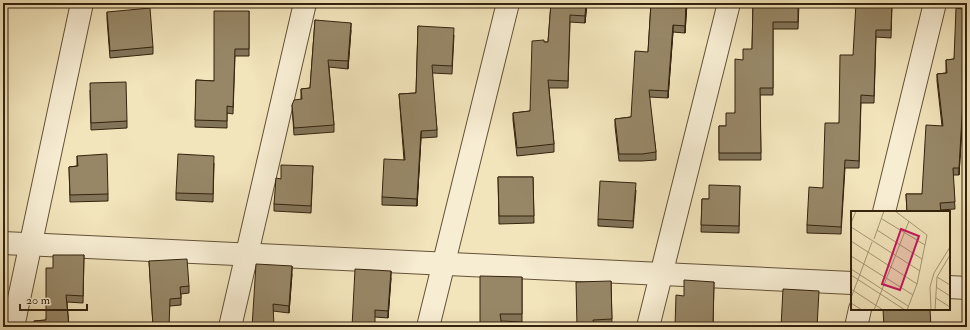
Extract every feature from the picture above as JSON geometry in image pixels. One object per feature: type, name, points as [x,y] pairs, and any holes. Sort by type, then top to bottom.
[{"type":"street","points":[[13,327],[82,3]]},
{"type":"street","points":[[230,327],[305,3]]},
{"type":"street","points":[[428,327],[508,3]]},
{"type":"street","points":[[648,327],[729,3]]},
{"type":"street","points":[[884,211],[935,3]]},
{"type":"street","points":[[3,243],[851,283]]},
{"type":"street","points":[[950,287],[967,288]]},
{"type":"street","points":[[856,327],[860,310]]},
{"type":"building","points":[[551,3],[586,3],[585,16],[570,15],[568,81],[548,80],[554,144],[517,148],[513,113],[530,111],[532,41],[544,40],[544,42],[548,42]]},
{"type":"building","points":[[651,3],[686,3],[685,26],[673,25],[668,91],[649,90],[656,152],[642,154],[619,154],[615,119],[631,117],[635,51],[648,52]]},
{"type":"building","points":[[753,3],[798,3],[798,22],[773,22],[773,88],[760,88],[761,153],[719,153],[719,126],[726,126],[726,113],[735,113],[735,59],[743,60],[743,49],[752,49]]},
{"type":"building","points":[[856,3],[892,3],[891,30],[876,30],[874,96],[861,95],[859,161],[845,160],[841,227],[807,225],[809,187],[823,188],[825,123],[839,123],[840,55],[853,55]]},
{"type":"building","points":[[963,3],[967,3],[967,100],[963,100],[959,168],[953,168],[955,202],[940,203],[941,211],[907,211],[906,194],[922,194],[926,125],[943,126],[937,74],[947,73],[946,60],[954,59],[956,8],[962,9]]},
{"type":"building","points":[[150,8],[153,47],[110,51],[107,12]]},
{"type":"building","points":[[214,11],[249,11],[249,49],[235,49],[233,107],[227,106],[227,121],[195,120],[196,80],[214,81]]},
{"type":"building","points":[[315,20],[351,23],[348,61],[328,60],[334,125],[294,128],[292,105],[294,100],[302,99],[301,89],[310,88]]},
{"type":"building","points":[[418,26],[454,28],[452,66],[432,65],[437,130],[421,131],[417,199],[382,197],[384,159],[405,160],[399,94],[416,93]]},
{"type":"building","points":[[126,82],[127,121],[91,123],[90,83]]},
{"type":"building","points":[[107,154],[108,194],[70,195],[69,167],[78,166],[77,156]]},
{"type":"building","points":[[178,154],[214,156],[213,194],[176,193]]},
{"type":"building","points":[[281,165],[313,166],[311,206],[274,204],[276,178],[281,179]]},
{"type":"building","points":[[498,177],[533,177],[534,216],[499,216]]},
{"type":"building","points":[[600,181],[636,183],[633,221],[598,219]]},
{"type":"building","points":[[709,185],[740,186],[739,226],[701,225],[702,199],[709,199]]},
{"type":"building","points":[[53,255],[84,255],[83,296],[66,295],[69,327],[34,327],[34,321],[46,320],[46,268],[53,268]]},
{"type":"building","points":[[187,259],[189,286],[180,287],[181,298],[170,299],[169,327],[134,327],[134,325],[153,326],[149,261]]},
{"type":"building","points":[[256,264],[292,266],[289,306],[273,304],[274,327],[252,327]]},
{"type":"building","points":[[355,269],[391,271],[388,311],[375,310],[375,327],[352,327]]},
{"type":"building","points":[[480,276],[522,277],[522,314],[500,314],[502,327],[480,327]]},
{"type":"building","points":[[684,280],[714,282],[713,325],[698,325],[698,327],[675,327],[676,295],[684,296]]},
{"type":"building","points":[[611,281],[612,319],[593,320],[594,327],[577,327],[576,282]]},
{"type":"building","points":[[783,289],[819,291],[817,327],[781,327]]},
{"type":"building","points":[[883,310],[930,310],[931,327],[884,327]]}]
